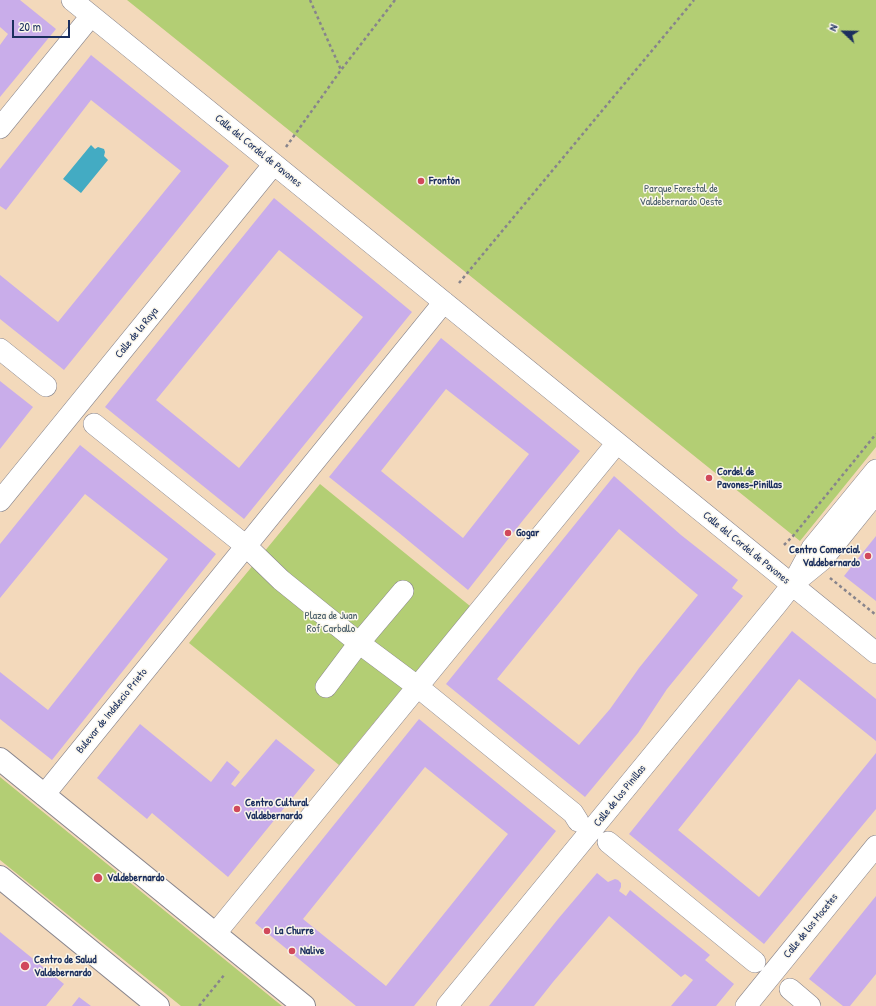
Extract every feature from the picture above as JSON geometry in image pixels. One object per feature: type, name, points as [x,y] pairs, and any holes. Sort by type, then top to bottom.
[{"type":"street","name":"Calle del Cordel de Pavones","points":[[72,0],[876,653]]},
{"type":"street","points":[[0,128],[91,16]]},
{"type":"street","name":"Calle de la Raya","points":[[0,501],[274,164]]},
{"type":"street","name":"Bulevar de Indalecio Prieto","points":[[44,795],[444,302]]},
{"type":"street","points":[[0,349],[46,386]]},
{"type":"street","points":[[94,424],[246,546],[281,580],[359,643],[418,687],[573,813],[578,820]]},
{"type":"street","points":[[215,934],[349,772],[617,442]]},
{"type":"street","name":"Calle de los Pinillas","points":[[447,1006],[777,604],[792,585],[812,548],[876,470]]},
{"type":"street","name":"Calle de los Pinillas","points":[[792,585],[822,560],[876,494]]},
{"type":"street","points":[[326,687],[359,643],[403,591]]},
{"type":"street","points":[[0,759],[304,1006]]},
{"type":"street","points":[[608,842],[755,962]]},
{"type":"street","name":"Calle de los Mocetes","points":[[746,1006],[876,846]]},
{"type":"street","points":[[0,877],[157,1006]]},
{"type":"street","points":[[790,989],[810,1006]]},
{"type":"path","points":[[310,0],[341,70]]},
{"type":"path","points":[[274,164],[341,70],[395,0]]},
{"type":"path","points":[[459,283],[694,0]]},
{"type":"path","points":[[784,545],[876,434]]},
{"type":"path","points":[[826,575],[876,615]]},
{"type":"path","points":[[199,1006],[225,974]]},
{"type":"green space","name":"Parque Forestal de Valdebernardo Oeste","points":[[127,0],[876,0],[876,447],[800,541]]},
{"type":"green space","name":"Plaza de Juan Rof Carballo","points":[[320,484],[470,606],[339,765],[189,643]]},
{"type":"green space","points":[[0,777],[282,1006],[181,1006],[0,860]]},
{"type":"water","points":[[91,145],[95,149],[98,147],[104,149],[104,156],[108,160],[81,193],[63,179]]},
{"type":"building","points":[[0,0],[20,0],[56,29],[0,97],[0,45],[8,34],[0,27]]},
{"type":"building","points":[[91,55],[229,166],[64,370],[0,319],[0,275],[58,322],[181,171],[91,100],[6,210],[0,206],[0,169]]},
{"type":"building","points":[[274,198],[412,312],[244,519],[105,407]],"holes":[[[279,250],[363,317],[239,468],[156,400]]]},
{"type":"building","points":[[441,338],[580,451],[468,590],[329,477]],"holes":[[[446,389],[529,454],[463,538],[381,471]]]},
{"type":"building","points":[[0,381],[33,407],[0,449]]},
{"type":"building","points":[[80,445],[216,554],[52,760],[0,719],[0,672],[48,710],[168,559],[85,494],[0,598],[0,544]]},
{"type":"building","points":[[614,476],[681,535],[738,580],[732,588],[743,596],[667,689],[638,733],[585,797],[446,684]],"holes":[[[619,529],[698,595],[639,668],[610,709],[579,745],[497,679]]]},
{"type":"building","name":"Centro Comercial Valdebernardo","points":[[876,536],[876,601],[844,576]]},
{"type":"building","points":[[792,631],[876,699],[876,741],[799,679],[678,830],[759,897],[876,753],[876,809],[764,944],[629,834]]},
{"type":"building","points":[[419,719],[556,831],[414,1006],[356,1006],[255,923]],"holes":[[[425,767],[508,834],[386,986],[303,919]]]},
{"type":"building","points":[[140,724],[211,782],[227,761],[240,772],[231,784],[235,787],[276,739],[315,770],[228,877],[152,813],[147,819],[97,778]]},
{"type":"building","points":[[597,873],[608,882],[615,879],[618,880],[621,883],[619,891],[626,896],[630,890],[710,955],[705,960],[734,984],[716,1006],[671,1006],[693,980],[685,974],[681,977],[609,916],[534,1006],[489,1006],[558,919]]},
{"type":"building","points":[[876,896],[876,974],[850,1006],[843,1006],[809,979]]},
{"type":"building","name":"Centro de Salud Valdebernardo","points":[[0,932],[64,984],[46,1006],[0,1006]]},
{"type":"building","name":"Centro de Salud Valdebernardo","points":[[79,997],[91,1006],[72,1006]]},
{"type":"place","name":"Frontón","points":[[421,181]]},
{"type":"place","name":"Cordel de Pavones-Pinillas","points":[[709,478]]},
{"type":"place","name":"Gogar","points":[[508,533]]},
{"type":"place","name":"Centro Comercial Valdebernardo","points":[[868,556]]},
{"type":"place","name":"Centro Cultural Valdebernardo","points":[[237,809]]},
{"type":"place","name":"Valdebernardo","points":[[98,878]]},
{"type":"place","name":"La Churre","points":[[267,931]]},
{"type":"place","name":"Nalive","points":[[292,951]]},
{"type":"place","name":"Centro de Salud Valdebernardo","points":[[25,966]]}]
